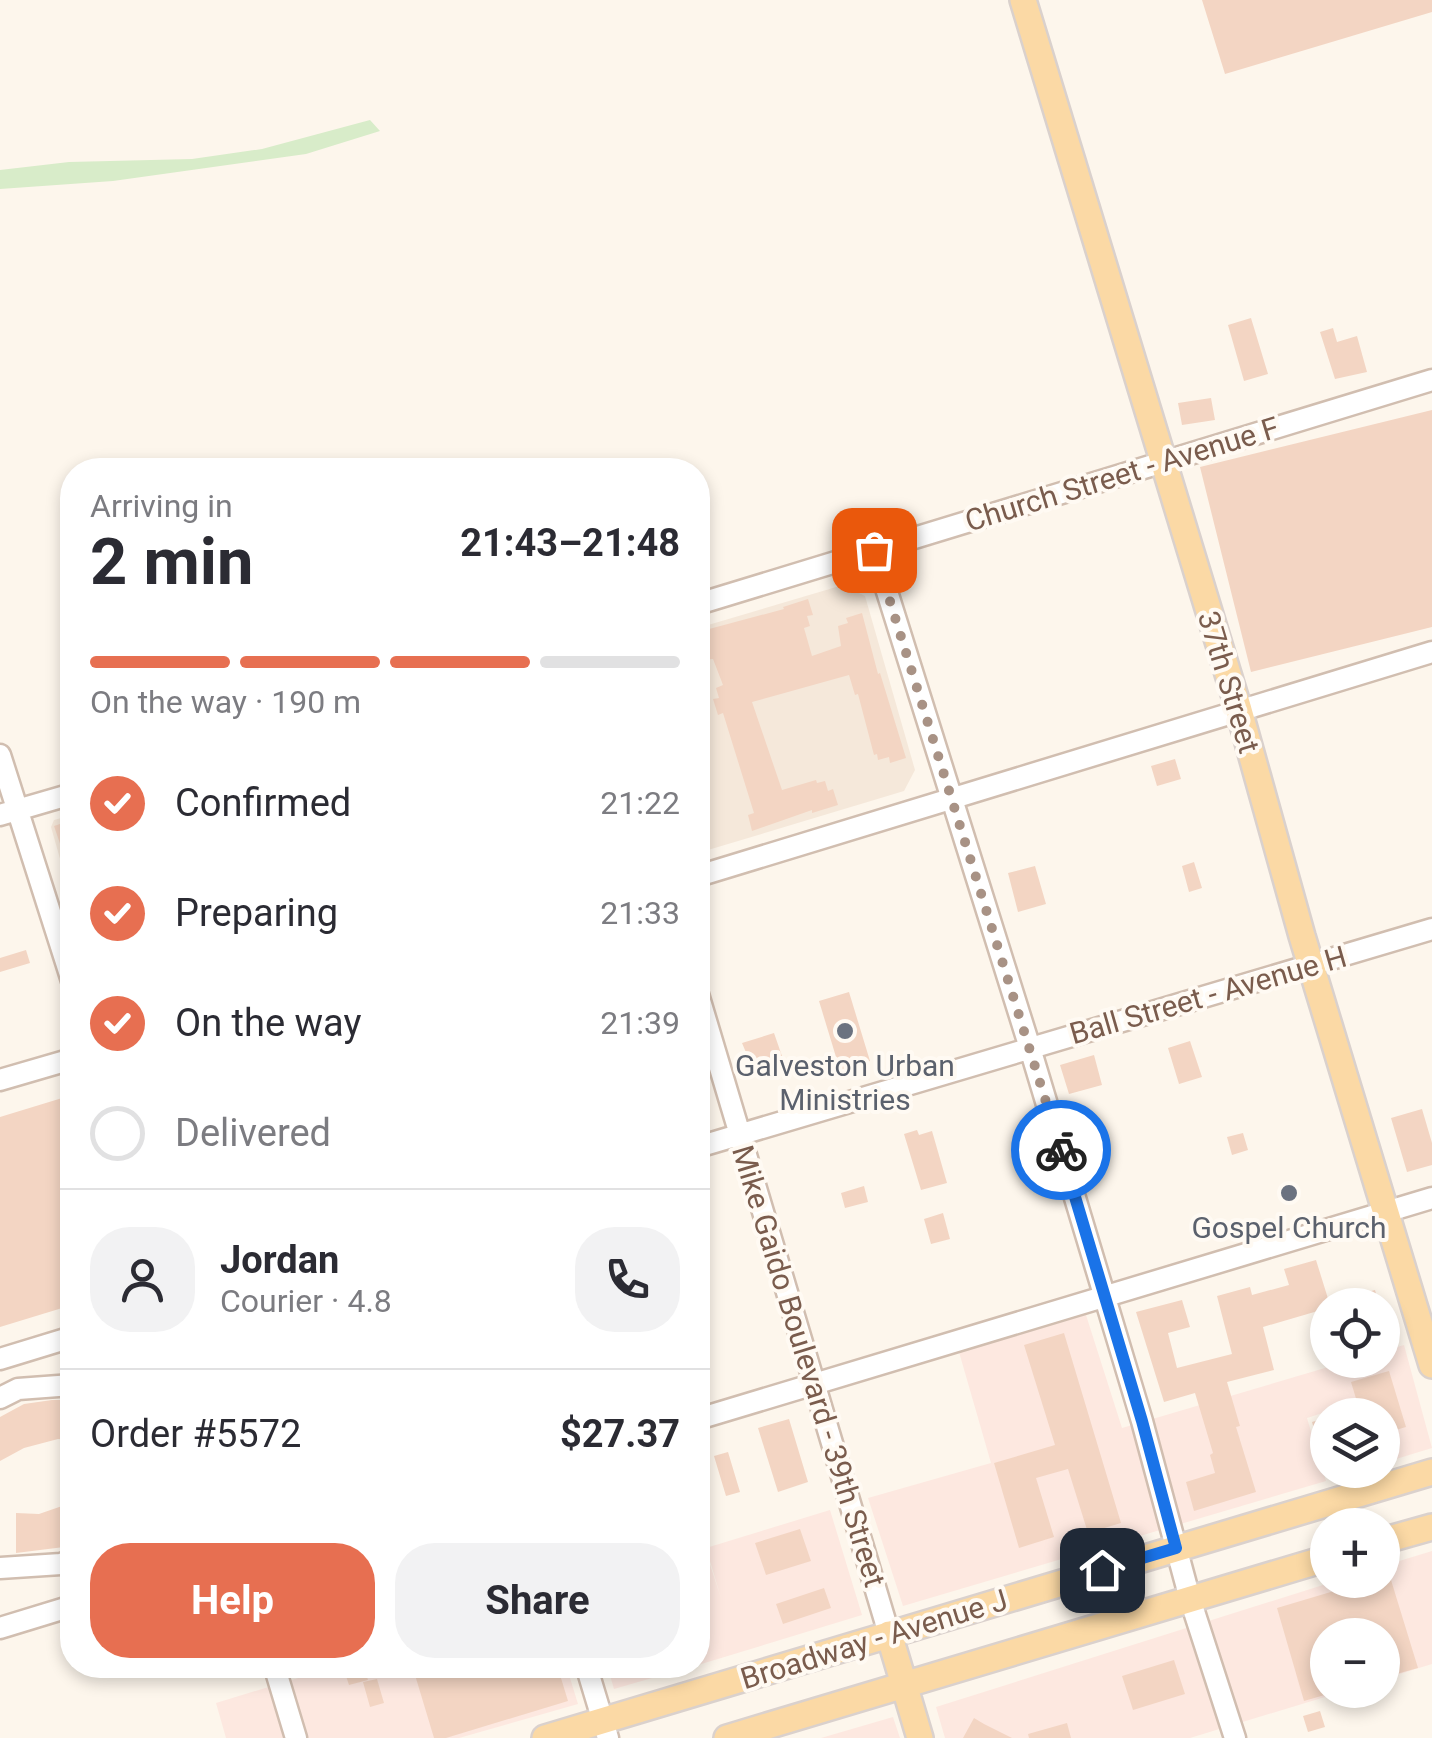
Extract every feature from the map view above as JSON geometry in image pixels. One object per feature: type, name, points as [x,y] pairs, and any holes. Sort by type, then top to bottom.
[{"type":"main road","name":"37th Street","points":[[1023,0],[1432,1365]]},
{"type":"main road","name":"Broadway - Avenue J","points":[[545,1738],[605,1729],[889,1634],[1432,1472]]},
{"type":"main road","points":[[1400,1536],[1432,1526]]},
{"type":"main road","name":"Broadway - Avenue J","points":[[727,1738],[1310,1563]]},
{"type":"main road","name":"Mike Gaido Boulevard - 39th Street","points":[[889,1634],[920,1738]]},
{"type":"street","name":"Church Street - Avenue F","points":[[710,600],[1432,380]]},
{"type":"street","points":[[874,550],[1030,1048],[1190,1599],[1235,1738]]},
{"type":"street","points":[[710,872],[1432,652]]},
{"type":"street","points":[[0,756],[9,813],[60,949]]},
{"type":"street","points":[[9,813],[60,798]]},
{"type":"street","name":"Ball Street - Avenue H","points":[[710,1143],[1432,929]]},
{"type":"street","name":"Mike Gaido Boulevard - 39th Street","points":[[710,1034],[889,1634]]},
{"type":"street","points":[[0,1080],[60,1062]]},
{"type":"street","points":[[710,1415],[1432,1198]]},
{"type":"street","points":[[0,1359],[60,1341]]},
{"type":"street","points":[[0,1398],[18,1389],[60,1386]]},
{"type":"street","points":[[0,1568],[60,1564]]},
{"type":"street","points":[[0,1628],[60,1610]]},
{"type":"street","points":[[278,1678],[296,1738]]},
{"type":"street","points":[[590,1678],[605,1729]]},
{"type":"shaded area","points":[[843,585],[865,596],[915,770],[904,791],[710,849],[710,624]]},
{"type":"shaded area","points":[[60,818],[60,859],[51,827]]},
{"type":"shaded area","points":[[1086,1315],[1122,1428],[1310,1372],[1310,1378],[1400,1378],[1400,1346],[1404,1345],[1432,1448],[1400,1458],[1400,1398],[1310,1398],[1307,1418],[1310,1486],[903,1606],[868,1498],[991,1463],[959,1352]]},
{"type":"shaded area","points":[[830,1510],[862,1615],[710,1661],[710,1564],[721,1598],[710,1561],[710,1547]]},
{"type":"shaded area","points":[[1432,1551],[1432,1664],[1400,1674],[1400,1618],[1310,1618],[1310,1702],[1190,1738],[945,1738],[936,1707],[1310,1589],[1310,1598],[1400,1598],[1400,1561]]},
{"type":"shaded area","points":[[298,1678],[570,1678],[578,1704],[459,1738],[226,1738],[216,1703]]},
{"type":"shaded area","points":[[611,1678],[652,1678],[614,1689]]},
{"type":"shaded area","points":[[893,1717],[900,1738],[821,1738]]},
{"type":"green space","points":[[370,120],[380,131],[306,154],[113,181],[0,189],[0,170],[69,162],[192,159],[262,149]]},
{"type":"building","points":[[1202,0],[1432,0],[1432,12],[1225,74]]},
{"type":"building","points":[[1251,318],[1268,374],[1244,381],[1228,325]]},
{"type":"building","points":[[1333,328],[1337,342],[1357,336],[1367,372],[1335,379],[1320,332]]},
{"type":"building","points":[[1211,398],[1215,420],[1182,425],[1178,403]]},
{"type":"building","points":[[1432,410],[1432,627],[1251,672],[1200,467]]},
{"type":"building","points":[[808,599],[813,615],[807,616],[810,626],[804,628],[812,656],[841,646],[838,626],[848,623],[846,618],[862,613],[906,758],[890,763],[889,757],[878,760],[874,755],[849,675],[752,702],[782,790],[825,781],[828,791],[833,789],[838,805],[752,831],[748,815],[754,813],[723,713],[718,715],[713,699],[719,698],[716,688],[723,685],[710,659],[710,629]]},
{"type":"building","points":[[1175,759],[1181,779],[1157,786],[1151,766]]},
{"type":"building","points":[[1194,862],[1202,888],[1189,892],[1182,866]]},
{"type":"building","points":[[1035,866],[1046,904],[1018,912],[1008,873]]},
{"type":"building","points":[[26,950],[30,963],[0,972],[0,958]]},
{"type":"building","name":"Galveston Urban Ministries","points":[[849,992],[870,1061],[840,1070],[819,1001]]},
{"type":"building","points":[[774,1033],[783,1059],[753,1069],[742,1043]]},
{"type":"building","points":[[1190,1041],[1202,1077],[1179,1084],[1168,1048]]},
{"type":"building","points":[[1094,1055],[1102,1085],[1069,1094],[1060,1065]]},
{"type":"building","points":[[60,1099],[60,1309],[0,1327],[0,1117]]},
{"type":"building","points":[[1422,1109],[1432,1143],[1432,1165],[1407,1172],[1391,1118]]},
{"type":"building","points":[[917,1130],[919,1135],[932,1131],[947,1183],[921,1190],[904,1134]]},
{"type":"building","points":[[1243,1133],[1248,1150],[1232,1155],[1227,1137]]},
{"type":"building","points":[[864,1186],[868,1202],[845,1208],[841,1193]]},
{"type":"building","points":[[943,1213],[950,1239],[931,1244],[924,1219]]},
{"type":"building","points":[[1316,1260],[1325,1288],[1310,1288],[1310,1313],[1263,1327],[1274,1370],[1227,1382],[1256,1492],[1194,1511],[1186,1482],[1215,1473],[1210,1455],[1213,1453],[1195,1393],[1164,1402],[1136,1312],[1182,1300],[1190,1327],[1168,1333],[1177,1368],[1232,1354],[1217,1296],[1250,1287],[1252,1295],[1289,1285],[1284,1269]]},
{"type":"building","points":[[1064,1333],[1121,1523],[1088,1533],[1068,1469],[1036,1478],[1054,1537],[1019,1548],[994,1463],[1055,1445],[1024,1345]]},
{"type":"building","points":[[1391,1378],[1397,1398],[1356,1398],[1351,1382]]},
{"type":"building","points":[[60,1400],[60,1439],[24,1448],[0,1461],[0,1417],[24,1404]]},
{"type":"building","points":[[1400,1407],[1406,1427],[1400,1429]]},
{"type":"building","points":[[789,1419],[808,1482],[778,1492],[758,1428]]},
{"type":"building","points":[[728,1452],[740,1492],[726,1496],[714,1456]]},
{"type":"building","points":[[60,1507],[60,1548],[16,1553],[16,1513],[39,1514]]},
{"type":"building","points":[[800,1529],[811,1561],[766,1575],[755,1543]]},
{"type":"building","points":[[824,1588],[831,1608],[783,1624],[776,1604]]},
{"type":"building","points":[[1311,1598],[1397,1598],[1418,1668],[1400,1673],[1400,1618],[1310,1618],[1310,1699],[1304,1701],[1277,1608]]},
{"type":"building","points":[[1174,1660],[1185,1694],[1133,1710],[1122,1676]]},
{"type":"building","points":[[347,1678],[368,1680],[349,1685]]},
{"type":"building","points":[[416,1678],[561,1678],[568,1701],[446,1738],[434,1738]]},
{"type":"building","points":[[377,1679],[384,1703],[370,1707],[363,1682]]},
{"type":"building","points":[[1320,1711],[1325,1727],[1308,1732],[1303,1716]]},
{"type":"building","points":[[974,1718],[984,1724],[1012,1738],[963,1738]]},
{"type":"building","points":[[1067,1723],[1071,1738],[1029,1738],[1028,1734]]},
{"type":"way so far","points":[[874,550],[1061,1150]]},
{"type":"place","name":"Galveston Urban Ministries","points":[[845,1031]]},
{"type":"place","name":"Gospel Church","points":[[1289,1193]]},
{"type":"route","points":[[1061,1150],[1176,1548],[1102,1570]]}]
